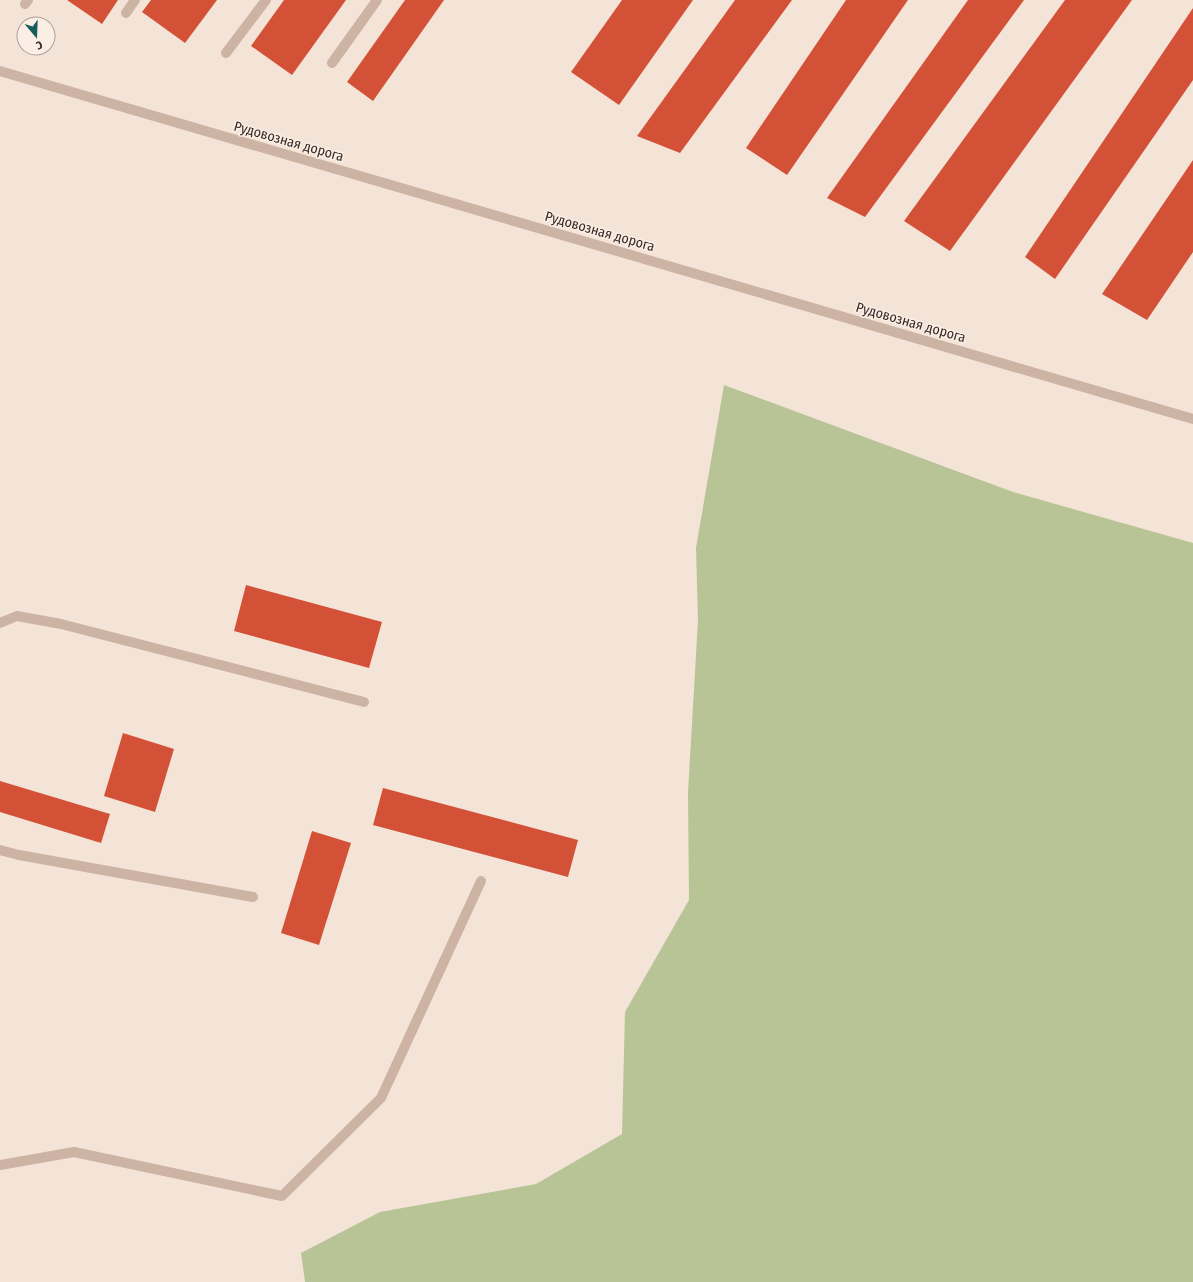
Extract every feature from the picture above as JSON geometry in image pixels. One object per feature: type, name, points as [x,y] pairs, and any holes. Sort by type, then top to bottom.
[{"type":"street","points":[[126,13],[135,0]]},
{"type":"street","points":[[226,54],[266,0]]},
{"type":"street","points":[[332,63],[377,0]]},
{"type":"street","name":"Рудовозная дорога","points":[[0,70],[1193,419]]},
{"type":"street","points":[[0,623],[17,616],[61,624],[364,702]]},
{"type":"street","points":[[0,850],[19,855],[253,897]]},
{"type":"street","points":[[0,1165],[74,1152],[282,1196],[381,1098],[481,880]]},
{"type":"green space","points":[[724,385],[1013,492],[1193,543],[1193,1282],[305,1282],[301,1253],[380,1212],[536,1184],[622,1134],[625,1012],[689,900],[688,792],[698,620],[696,548]]},
{"type":"building","points":[[67,0],[118,0],[102,24]]},
{"type":"building","points":[[151,0],[217,0],[185,43],[142,12]]},
{"type":"building","points":[[284,0],[346,0],[292,75],[251,46]]},
{"type":"building","points":[[405,0],[444,0],[373,101],[347,82]]},
{"type":"building","points":[[622,0],[693,0],[619,105],[571,72]]},
{"type":"building","points":[[735,0],[792,0],[680,153],[637,136]]},
{"type":"building","points":[[846,0],[908,0],[787,175],[746,148]]},
{"type":"building","points":[[968,0],[1024,0],[865,217],[827,198]]},
{"type":"building","points":[[1065,0],[1132,0],[950,251],[904,221]]},
{"type":"building","points":[[1193,8],[1193,80],[1055,279],[1025,257]]},
{"type":"building","points":[[1193,160],[1193,252],[1147,320],[1102,294]]},
{"type":"building","points":[[246,585],[382,622],[369,668],[234,631]]},
{"type":"building","points":[[123,733],[174,749],[155,812],[104,796]]},
{"type":"building","points":[[0,781],[110,814],[101,843],[0,812]]},
{"type":"building","points":[[383,788],[578,840],[568,877],[373,825]]},
{"type":"building","points":[[312,831],[351,843],[319,945],[281,933]]}]
